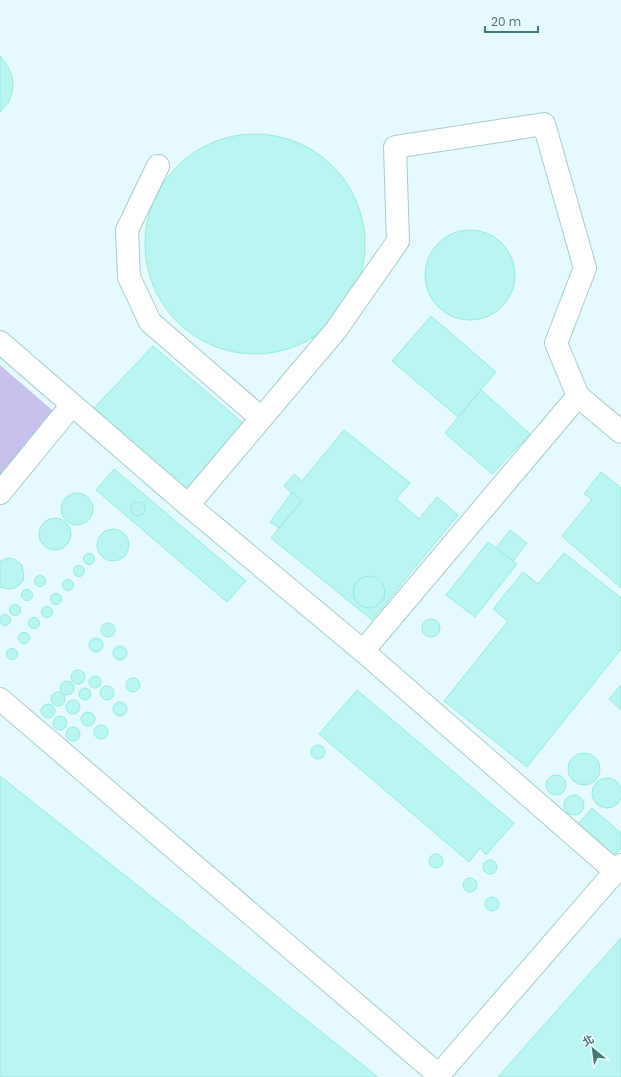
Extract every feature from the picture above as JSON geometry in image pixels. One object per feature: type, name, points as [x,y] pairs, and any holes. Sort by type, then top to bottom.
[{"type":"lane","points":[[188,505],[336,330],[398,241],[395,147],[544,124],[585,268],[556,342],[578,396],[621,432]]},
{"type":"lane","points":[[158,166],[127,230],[129,277],[150,322],[261,418]]},
{"type":"lane","points":[[0,342],[188,505],[363,651],[618,868],[439,1076],[0,699]]},
{"type":"lane","points":[[363,651],[578,396]]},
{"type":"lane","points":[[0,493],[72,405]]},
{"type":"shaded area","points":[[0,365],[53,411],[0,475]]},
{"type":"building","points":[[0,56],[11,73],[13,83],[9,102],[0,112]]},
{"type":"building","points":[[244,134],[266,134],[297,142],[316,152],[333,166],[347,183],[357,202],[365,233],[365,255],[357,286],[347,305],[333,322],[316,336],[297,346],[266,354],[244,354],[213,346],[203,341],[185,329],[170,314],[163,305],[153,286],[145,255],[145,233],[153,202],[158,192],[170,174],[185,159],[194,152],[213,142]]},
{"type":"building","points":[[470,230],[487,233],[502,243],[512,258],[515,275],[512,292],[502,307],[487,317],[470,320],[453,317],[438,307],[428,292],[425,275],[428,258],[438,243],[453,233]]},
{"type":"building","points":[[431,316],[496,372],[458,417],[392,361]]},
{"type":"building","points":[[153,346],[244,424],[188,491],[94,408]]},
{"type":"building","points":[[481,390],[530,434],[492,474],[445,433]]},
{"type":"building","points":[[344,430],[410,483],[396,499],[419,519],[437,497],[458,515],[372,620],[271,538],[302,501],[284,486],[294,474],[302,481]]},
{"type":"building","points":[[114,469],[246,581],[227,602],[96,490]]},
{"type":"building","points":[[601,472],[621,488],[621,588],[562,536],[592,499],[584,494]]},
{"type":"building","points":[[292,492],[302,501],[279,528],[270,522]]},
{"type":"building","points":[[77,493],[88,498],[93,509],[88,520],[77,525],[66,520],[61,509],[66,498]]},
{"type":"building","points":[[135,502],[141,502],[145,506],[145,512],[141,516],[135,516],[131,512],[131,506]]},
{"type":"building","points":[[55,518],[66,523],[71,534],[66,545],[55,550],[44,545],[39,534],[44,523]]},
{"type":"building","points":[[113,529],[124,534],[129,545],[124,556],[113,561],[102,556],[97,545],[102,534]]},
{"type":"building","points":[[510,530],[527,543],[513,561],[496,548]]},
{"type":"building","points":[[488,542],[517,564],[475,617],[446,595]]},
{"type":"building","points":[[89,553],[93,555],[95,559],[93,563],[89,565],[85,563],[83,559],[85,555]]},
{"type":"building","points":[[564,553],[621,598],[621,649],[527,767],[444,701],[508,621],[493,609],[523,572],[538,584]]},
{"type":"building","points":[[9,558],[14,559],[22,565],[24,576],[23,581],[19,585],[15,588],[9,589],[0,587],[0,561]]},
{"type":"building","points":[[79,565],[83,567],[85,571],[83,575],[79,577],[75,575],[73,571],[75,567]]},
{"type":"building","points":[[40,575],[44,577],[46,581],[44,585],[40,587],[36,585],[34,581],[36,577]]},
{"type":"building","points":[[369,576],[380,581],[385,592],[380,603],[369,608],[358,603],[353,592],[358,581]]},
{"type":"building","points":[[68,579],[72,581],[74,585],[72,589],[68,591],[64,589],[62,585],[64,581]]},
{"type":"building","points":[[27,589],[31,591],[33,595],[31,599],[27,601],[23,599],[21,595],[23,591]]},
{"type":"building","points":[[56,593],[60,595],[62,599],[60,603],[56,605],[52,603],[50,599],[52,595]]},
{"type":"building","points":[[15,604],[19,606],[21,610],[19,614],[15,616],[11,614],[9,610],[11,606]]},
{"type":"building","points":[[47,606],[51,608],[53,612],[51,616],[47,618],[43,616],[41,612],[43,608]]},
{"type":"building","points":[[3,615],[7,615],[9,616],[9,624],[3,625],[0,622],[0,618]]},
{"type":"building","points":[[34,617],[38,619],[40,623],[38,627],[34,629],[30,627],[28,623],[30,619]]},
{"type":"building","points":[[431,619],[437,622],[440,628],[437,634],[431,637],[425,634],[422,628],[425,622]]},
{"type":"building","points":[[105,623],[111,623],[115,627],[115,633],[111,637],[105,637],[101,633],[101,627]]},
{"type":"building","points":[[24,632],[28,634],[30,638],[28,642],[24,644],[20,642],[18,638],[20,634]]},
{"type":"building","points":[[93,638],[99,638],[103,642],[103,648],[99,652],[93,652],[89,648],[89,642]]},
{"type":"building","points":[[117,646],[123,646],[127,650],[127,656],[123,660],[117,660],[113,656],[113,650]]},
{"type":"building","points":[[12,648],[16,650],[18,654],[16,658],[12,660],[8,658],[6,654],[8,650]]},
{"type":"building","points":[[75,670],[81,670],[85,674],[85,680],[81,684],[75,684],[71,680],[71,674]]},
{"type":"building","points":[[93,676],[97,676],[101,682],[97,688],[93,688],[89,684],[89,680]]},
{"type":"building","points":[[130,678],[136,678],[140,682],[140,688],[136,692],[130,692],[126,688],[126,682]]},
{"type":"building","points":[[64,681],[70,681],[74,685],[74,691],[70,695],[64,695],[60,691],[60,685]]},
{"type":"building","points":[[621,685],[621,710],[609,699]]},
{"type":"building","points":[[104,686],[110,686],[114,690],[114,696],[110,700],[104,700],[100,696],[100,690]]},
{"type":"building","points":[[83,688],[87,688],[91,694],[87,700],[83,700],[79,696],[79,692]]},
{"type":"building","points":[[357,690],[514,823],[486,855],[480,848],[469,862],[319,734]]},
{"type":"building","points":[[55,692],[61,692],[65,696],[65,702],[61,706],[55,706],[51,702],[51,696]]},
{"type":"building","points":[[70,700],[76,700],[80,704],[80,710],[76,714],[70,714],[66,710],[66,704]]},
{"type":"building","points":[[117,702],[123,702],[127,706],[127,712],[123,716],[117,716],[113,712],[113,706]]},
{"type":"building","points":[[45,704],[51,704],[55,708],[55,714],[51,718],[45,718],[41,714],[41,708]]},
{"type":"building","points":[[85,712],[91,712],[95,716],[95,722],[91,726],[85,726],[81,722],[81,716]]},
{"type":"building","points":[[57,716],[63,716],[67,720],[67,726],[63,730],[57,730],[53,726],[53,720]]},
{"type":"building","points":[[98,725],[104,725],[108,729],[108,735],[104,739],[98,739],[94,735],[94,729]]},
{"type":"building","points":[[70,727],[76,727],[80,731],[80,737],[76,741],[70,741],[66,737],[66,731]]},
{"type":"building","points":[[315,745],[321,745],[325,749],[325,755],[321,759],[315,759],[311,755],[311,749]]},
{"type":"building","points":[[584,753],[595,758],[600,769],[595,780],[584,785],[573,780],[568,769],[573,758]]},
{"type":"building","points":[[556,775],[563,778],[566,785],[563,792],[556,795],[549,792],[546,785],[549,778]]},
{"type":"building","points":[[0,776],[378,1077],[0,1077]]},
{"type":"building","points":[[607,778],[618,782],[622,793],[618,804],[607,808],[596,804],[592,793],[596,782]]},
{"type":"building","points":[[574,795],[581,798],[584,805],[581,812],[574,815],[567,812],[564,805],[567,798]]},
{"type":"building","points":[[592,808],[621,833],[621,848],[614,856],[578,824]]},
{"type":"building","points":[[433,854],[439,854],[443,858],[443,864],[439,868],[433,868],[429,864],[429,858]]},
{"type":"building","points":[[487,860],[493,860],[497,864],[497,870],[493,874],[487,874],[483,870],[483,864]]},
{"type":"building","points":[[467,878],[473,878],[477,882],[477,888],[473,892],[467,892],[463,888],[463,882]]},
{"type":"building","points":[[489,897],[495,897],[499,901],[499,907],[495,911],[489,911],[485,907],[485,901]]},
{"type":"building","points":[[621,938],[621,1077],[498,1077]]}]
